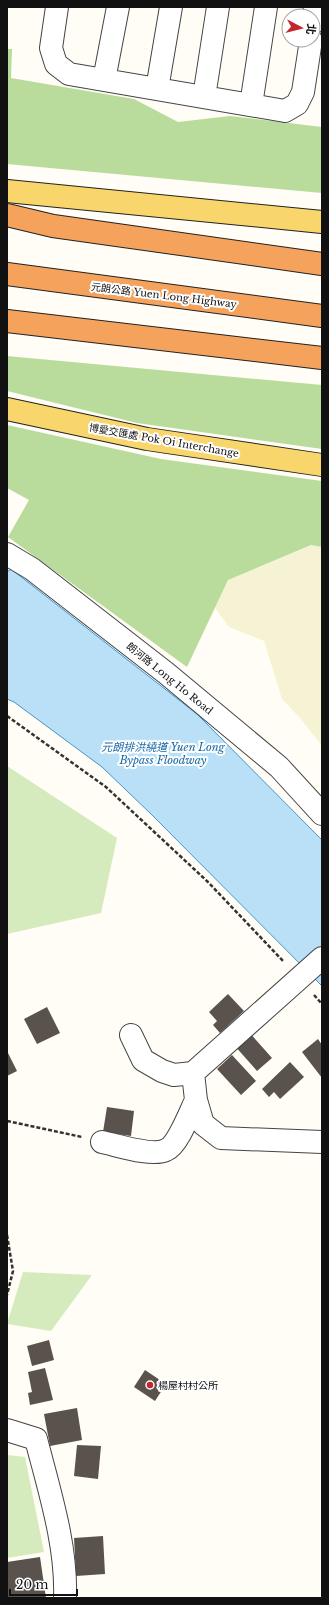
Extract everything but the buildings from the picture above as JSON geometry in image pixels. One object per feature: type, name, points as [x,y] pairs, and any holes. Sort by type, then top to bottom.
[{"type":"highway","points":[[7,215],[53,226],[322,264]]},
{"type":"highway","name":"元朗公路 Yuen Long Highway","points":[[7,274],[322,316]]},
{"type":"highway","points":[[7,320],[322,358]]},
{"type":"main road","points":[[7,191],[322,222]]},
{"type":"main road","name":"博愛交匯處 Pok Oi Interchange","points":[[7,409],[147,439],[322,465]]},
{"type":"street","points":[[57,7],[51,48],[56,64],[69,74],[285,111],[297,104],[303,92],[309,48]]},
{"type":"street","points":[[104,80],[118,7]]},
{"type":"street","points":[[157,89],[171,7]]},
{"type":"street","points":[[204,97],[218,7]]},
{"type":"street","points":[[251,105],[266,7]]},
{"type":"street","name":"朗河路 Long Ho Road","points":[[7,554],[32,570],[178,683],[279,767],[322,814]]},
{"type":"street","points":[[131,1035],[143,1060],[162,1071],[174,1075],[193,1073],[310,969]]},
{"type":"street","points":[[193,1073],[196,1100],[203,1124],[221,1138],[322,1142]]},
{"type":"street","points":[[102,1142],[152,1153],[166,1150],[175,1142],[196,1100]]},
{"type":"street","points":[[7,1430],[36,1439],[55,1513],[65,1576],[64,1598]]},
{"type":"path","points":[[7,716],[106,787],[208,882],[310,969],[322,1004]]},
{"type":"path","points":[[7,1121],[102,1142]]},
{"type":"path","points":[[7,1235],[13,1271],[7,1295]]},
{"type":"shaded area","points":[[311,545],[322,547],[322,746],[300,718],[282,699],[264,641],[229,627],[215,608],[228,580]]},
{"type":"green space","points":[[7,49],[12,49],[11,78],[134,99],[178,122],[230,116],[322,127],[322,193],[7,164]]},
{"type":"green space","points":[[7,356],[322,385],[322,449],[137,423],[7,391]]},
{"type":"green space","points":[[7,425],[161,459],[322,481],[322,547],[311,545],[228,580],[187,667],[8,537],[29,500],[7,488]]},
{"type":"green space","points":[[7,766],[117,838],[101,913],[7,934]]},
{"type":"green space","points":[[23,1272],[92,1275],[51,1331],[7,1324]]},
{"type":"green space","points":[[7,1455],[25,1457],[44,1552],[7,1558]]},
{"type":"water","name":"元朗排洪繞道 Yuen Long Bypass Floodway","points":[[11,569],[197,714],[322,840],[322,986],[151,814],[102,767],[14,702],[7,699],[7,572]]},
{"type":"place","name":"楊屋村村公所","points":[[150,1385]]}]
